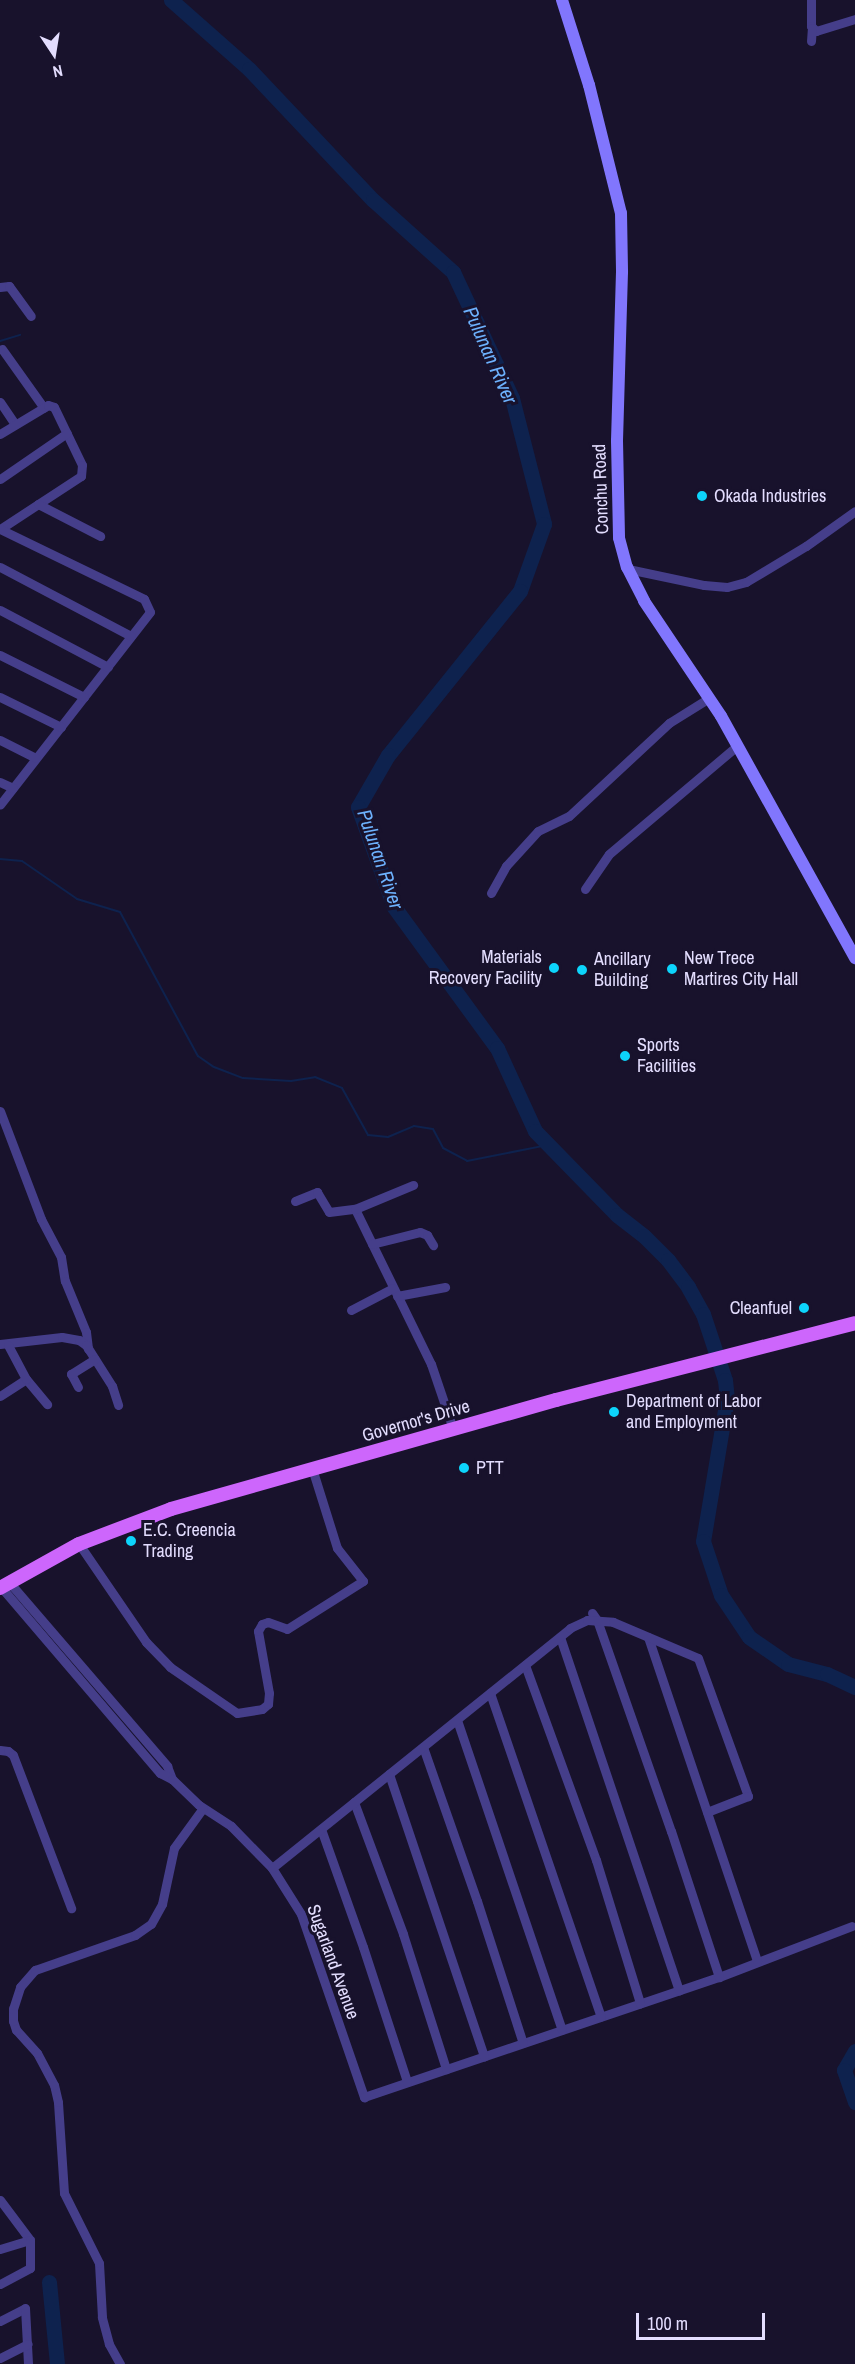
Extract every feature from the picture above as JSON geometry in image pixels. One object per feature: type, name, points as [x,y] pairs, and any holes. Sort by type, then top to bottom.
[{"type":"main road","name":"Conchu Road","points":[[562,0],[589,85],[621,213],[622,272],[617,452],[619,538],[628,569],[644,601],[709,698],[855,958]]},
{"type":"main road","name":"Governor's Drive","points":[[3,1586],[79,1544],[154,1514],[453,1429],[855,1323]]},
{"type":"street","points":[[811,0],[815,30],[811,41]]},
{"type":"street","points":[[815,30],[855,18]]},
{"type":"street","points":[[0,287],[9,286],[31,316]]},
{"type":"street","points":[[2,349],[44,408]]},
{"type":"street","points":[[0,402],[15,424]]},
{"type":"street","points":[[0,434],[44,408],[54,406],[82,465],[81,476],[0,529]]},
{"type":"street","points":[[0,479],[67,433]]},
{"type":"street","points":[[38,504],[100,536]]},
{"type":"street","points":[[628,569],[704,585],[727,587],[746,582],[796,552],[855,511]]},
{"type":"street","points":[[0,529],[144,599],[150,612],[0,805]]},
{"type":"street","points":[[0,567],[131,636]]},
{"type":"street","points":[[0,610],[108,666]]},
{"type":"street","points":[[0,655],[84,697]]},
{"type":"street","points":[[0,697],[61,727]]},
{"type":"street","points":[[491,893],[506,866],[538,831],[569,816],[669,723],[709,698]]},
{"type":"street","points":[[0,740],[36,758]]},
{"type":"street","points":[[585,889],[609,854],[737,746]]},
{"type":"street","points":[[0,782],[13,788]]},
{"type":"street","points":[[0,1112],[41,1219],[61,1257],[65,1281],[86,1332],[88,1349]]},
{"type":"street","points":[[295,1201],[317,1192],[329,1212],[355,1209],[413,1185]]},
{"type":"street","points":[[355,1209],[430,1364],[453,1429]]},
{"type":"street","points":[[372,1244],[420,1232],[428,1235],[433,1245]]},
{"type":"street","points":[[351,1310],[395,1292],[445,1287]]},
{"type":"street","points":[[47,1404],[26,1379],[4,1344],[62,1337],[79,1340],[88,1349],[112,1386],[118,1405]]},
{"type":"street","points":[[78,1387],[71,1374],[95,1359]]},
{"type":"street","points":[[0,1395],[26,1379]]},
{"type":"street","points":[[79,1544],[146,1642],[170,1667],[237,1713],[261,1709],[268,1704],[269,1693],[258,1631],[262,1624],[268,1622],[287,1629],[363,1581],[337,1548],[312,1468]]},
{"type":"street","name":"Sugarland Avenue","points":[[3,1586],[167,1766],[172,1779],[203,1808],[241,1834],[272,1868],[301,1914],[364,2097],[407,2082]]},
{"type":"street","points":[[594,1616],[718,1977]]},
{"type":"street","points":[[272,1868],[575,1624],[594,1616],[698,1658],[748,1796],[707,1812]]},
{"type":"street","points":[[560,1637],[680,1990]]},
{"type":"street","points":[[648,1637],[758,1961]]},
{"type":"street","points":[[525,1665],[596,1860],[640,2003]]},
{"type":"street","points":[[490,1693],[602,2017]]},
{"type":"street","points":[[457,1720],[562,2030]]},
{"type":"street","points":[[423,1747],[477,1901],[523,2043]]},
{"type":"street","points":[[0,1750],[8,1751],[13,1755],[71,1908]]},
{"type":"street","points":[[389,1774],[484,2056]]},
{"type":"street","points":[[354,1802],[403,1934],[446,2069]]},
{"type":"street","points":[[120,2364],[109,2344],[102,2317],[99,2264],[64,2193],[58,2102],[54,2085],[37,2053],[16,2030],[13,2009],[20,1987],[35,1970],[135,1935],[151,1924],[162,1904],[174,1848],[203,1808]]},
{"type":"street","points":[[321,1829],[407,2082],[718,1977],[852,1926]]},
{"type":"street","points":[[0,2284],[30,2268],[30,2240],[1,2203]]},
{"type":"street","points":[[0,2249],[30,2240]]},
{"type":"street","points":[[0,2321],[25,2308],[28,2364]]},
{"type":"street","points":[[0,2358],[28,2344]]},
{"type":"waterway","name":"Pulunan River","points":[[171,0],[249,69],[373,200],[453,272],[512,398],[544,524],[520,591],[388,755],[358,807],[394,907],[497,1048],[535,1131],[617,1215],[644,1236],[668,1260],[688,1287],[703,1314],[725,1380],[727,1398],[703,1541],[721,1595],[749,1637],[788,1664],[827,1674],[855,1687]]},
{"type":"waterway","points":[[0,341],[20,335]]},
{"type":"waterway","points":[[0,859],[22,861],[77,899],[120,912],[198,1056],[214,1067],[243,1078],[291,1081],[315,1077],[342,1088],[368,1135],[388,1137],[414,1126],[433,1129],[443,1148],[467,1161],[548,1145]]},
{"type":"waterway","name":"Pulunan River","points":[[855,2051],[844,2070],[855,2102]]},
{"type":"waterway","points":[[49,2282],[57,2364]]},
{"type":"place","name":"Okada Industries","points":[[702,496]]},
{"type":"place","name":"Materials Recovery Facility","points":[[554,968]]},
{"type":"place","name":"New Trece Martires City Hall","points":[[672,969]]},
{"type":"place","name":"Ancillary Building","points":[[582,970]]},
{"type":"place","name":"Sports Facilities","points":[[625,1056]]},
{"type":"place","name":"Cleanfuel","points":[[804,1308]]},
{"type":"place","name":"Department of Labor and Employment","points":[[614,1412]]},
{"type":"place","name":"PTT","points":[[464,1468]]},
{"type":"place","name":"E.C. Creencia Trading","points":[[131,1541]]}]
